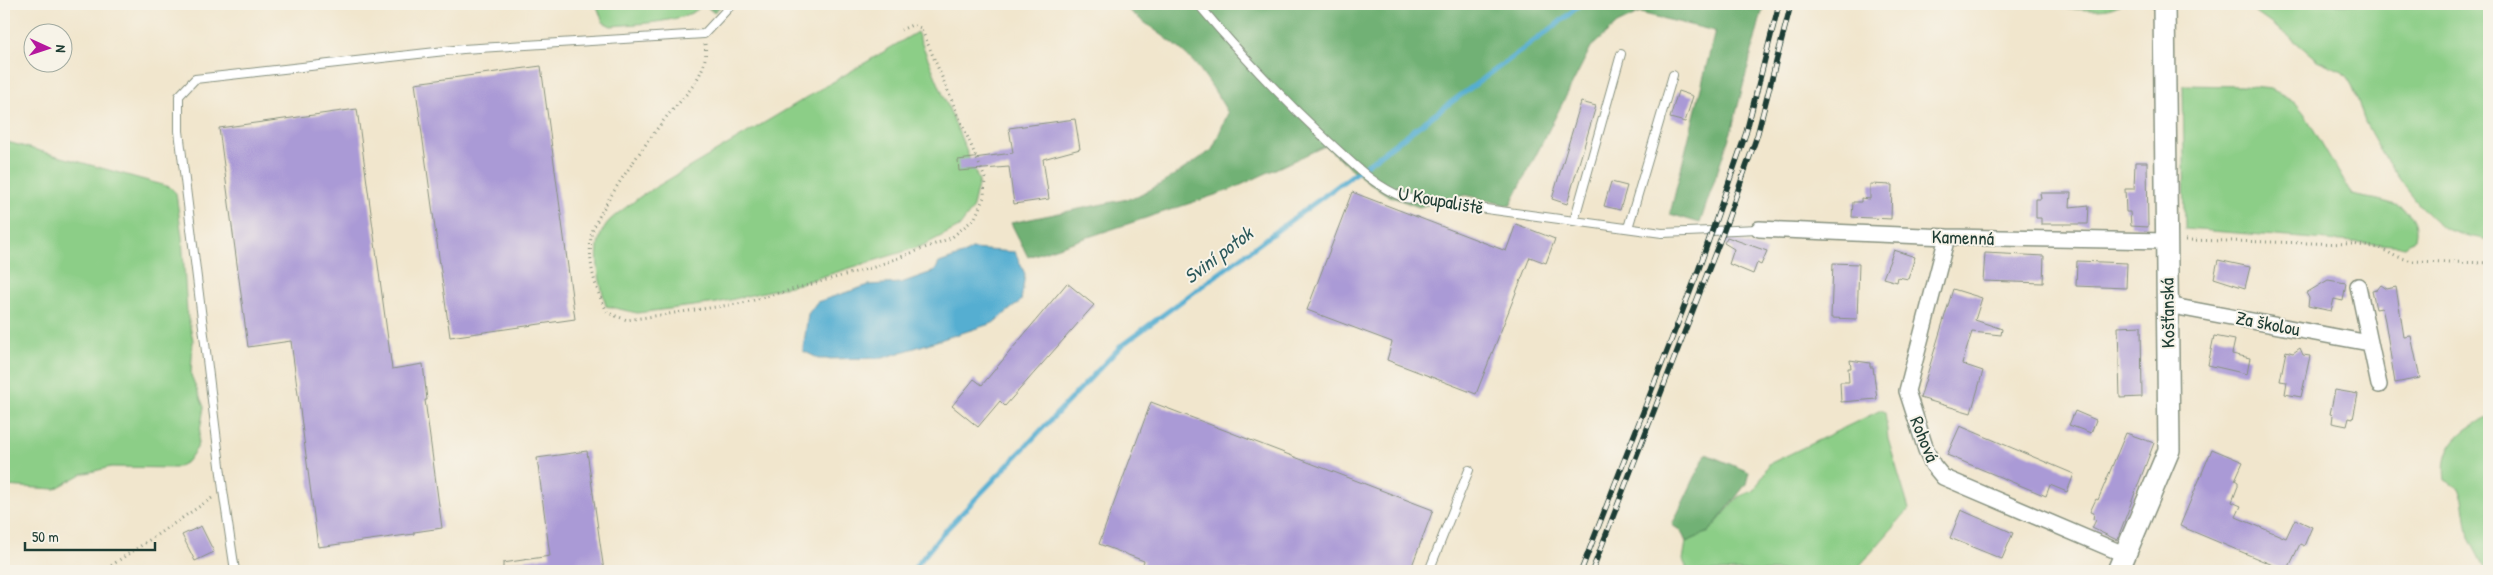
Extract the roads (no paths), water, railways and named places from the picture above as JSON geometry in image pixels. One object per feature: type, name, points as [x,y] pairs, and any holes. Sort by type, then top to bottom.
[{"type":"street","name":"Košťanská","points":[[2122,563],[2169,450],[2164,4]]},
{"type":"street","name":"Kamenná","points":[[1759,228],[1947,237],[2167,241]]},
{"type":"street","name":"Rohová","points":[[1947,237],[1907,391],[1926,450],[1933,465],[1942,477],[2122,563]]},
{"type":"street","points":[[2358,286],[2379,385]]},
{"type":"street","name":"Za školou","points":[[2167,305],[2369,343]]},
{"type":"lane","points":[[235,571],[222,490],[179,132],[179,96],[195,79],[463,49],[704,34],[732,4]]},
{"type":"lane","name":"U Koupaliště","points":[[1198,4],[1280,96],[1377,184],[1392,193],[1405,198],[1662,233],[1759,228]]},
{"type":"lane","points":[[1574,221],[1621,54]]},
{"type":"lane","points":[[1628,228],[1673,75]]},
{"type":"lane","points":[[1429,571],[1470,470]]},
{"type":"water","points":[[972,249],[1015,252],[1025,274],[1021,301],[993,323],[883,358],[820,359],[803,351],[808,314],[817,302],[869,285],[901,283],[935,271],[939,263],[962,255]]},
{"type":"waterway","name":"Sviní potok","points":[[912,571],[944,532],[1122,345],[1556,25],[1581,4]]},
{"type":"railway","points":[[1581,571],[1697,274],[1746,133],[1779,4]]},
{"type":"railway","points":[[1592,571],[1724,230],[1757,136],[1791,4]]}]
